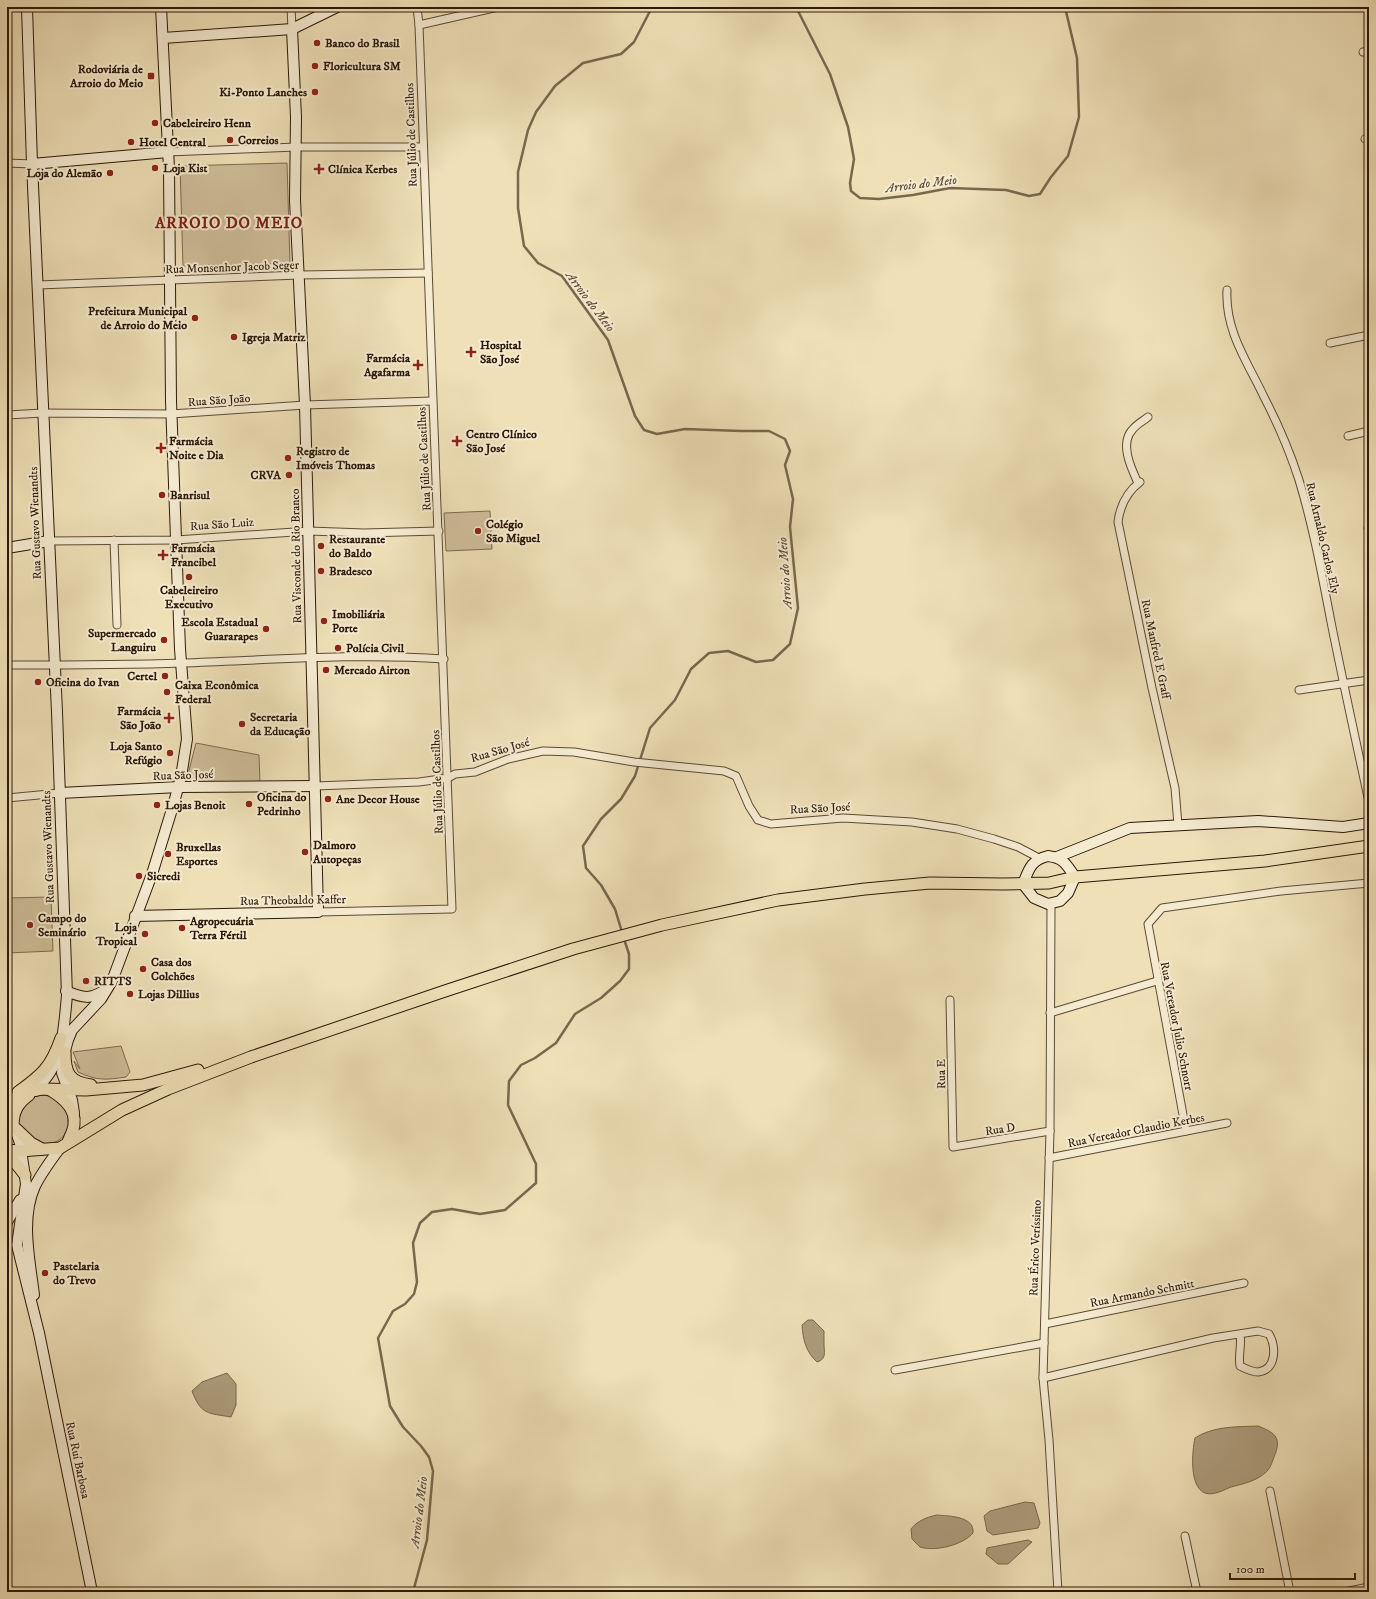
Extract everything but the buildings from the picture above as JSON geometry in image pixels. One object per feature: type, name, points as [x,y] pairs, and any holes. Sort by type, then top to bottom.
[{"type":"main road","name":"Rua Gustavo Wienandts","points":[[27,7],[32,164],[60,793],[66,991],[64,1039]]},
{"type":"main road","points":[[7,1101],[43,1073],[64,1039],[92,1011],[112,981],[135,916],[152,874],[179,787],[187,739],[181,664],[171,414],[171,280],[168,152],[161,7]]},
{"type":"main road","points":[[163,38],[292,29],[337,7]]},
{"type":"main road","name":"Rua Visconde do Rio Branco","points":[[292,29],[296,147],[295,200],[305,404],[318,912]]},
{"type":"main road","points":[[32,164],[168,152]]},
{"type":"main road","name":"Rua São Luiz","points":[[7,548],[49,541]]},
{"type":"main road","name":"Rua São José","points":[[60,793],[179,787],[315,786]]},
{"type":"main road","points":[[1057,857],[1130,828],[1258,821],[1343,827],[1369,823]]},
{"type":"main road","points":[[7,1150],[20,1151],[64,1145],[122,1110],[168,1089],[251,1057],[452,988],[593,943],[662,925],[778,900],[878,888],[930,883],[1049,883],[1075,877],[1265,861],[1369,846]]},
{"type":"main road","points":[[1023,884],[1032,864],[1039,858],[1048,856],[1057,857],[1064,861],[1075,877]]},
{"type":"main road","points":[[1023,884],[1034,898],[1048,904],[1060,901],[1068,893],[1075,877]]},
{"type":"main road","name":"Rua Theobaldo Kaffer","points":[[135,916],[318,912]]},
{"type":"main road","points":[[66,991],[84,997],[95,997],[107,988]]},
{"type":"main road","points":[[64,1039],[65,1062],[68,1075],[74,1081],[109,1088]]},
{"type":"main road","points":[[12,1246],[22,1238],[28,1198],[20,1143],[13,1126],[15,1110],[20,1102],[35,1091],[53,1068],[64,1039]]},
{"type":"main road","points":[[7,1222],[28,1198],[45,1169],[64,1145],[75,1124],[72,1100],[62,1073],[65,1052]]},
{"type":"main road","points":[[7,1101],[26,1092],[42,1089],[50,1090],[67,1088],[86,1090],[143,1085],[251,1057]]},
{"type":"main road","points":[[50,1090],[64,1100],[74,1116]]},
{"type":"main road","points":[[13,1126],[31,1143],[42,1149]]},
{"type":"main road","points":[[7,1157],[13,1160],[25,1175]]},
{"type":"main road","name":"Rua Ruí Barbosa","points":[[28,1198],[27,1245],[39,1333],[92,1592]]},
{"type":"main road","name":"Rua Ruí Barbosa","points":[[12,1246],[39,1333]]},
{"type":"street","name":"Rua Visconde do Rio Branco","points":[[291,7],[292,29]]},
{"type":"street","name":"Rua Júlio de Castilhos","points":[[417,7],[419,25],[432,401],[444,658],[452,909]]},
{"type":"street","points":[[419,25],[498,7]]},
{"type":"street","points":[[168,152],[296,147],[423,147]]},
{"type":"street","points":[[7,163],[32,164]]},
{"type":"street","name":"Rua Monsenhor Jacob Seger","points":[[38,285],[299,275],[428,273]]},
{"type":"street","name":"Rua Arnaldo Carlos Ely","points":[[1227,290],[1226,305],[1232,331],[1240,351],[1282,436],[1299,481],[1317,552],[1369,802]]},
{"type":"street","points":[[1330,343],[1369,335]]},
{"type":"street","name":"Rua São João","points":[[7,415],[43,413],[171,414],[305,404],[432,401]]},
{"type":"street","name":"Rua Manfred E Graff","points":[[1148,417],[1132,429],[1128,438],[1127,448],[1129,460],[1139,483],[1127,496],[1120,512],[1118,522],[1152,688],[1175,788],[1178,825]]},
{"type":"street","points":[[1348,436],[1369,431]]},
{"type":"street","name":"Rua São Luiz","points":[[49,541],[176,540],[308,531],[364,533],[439,531]]},
{"type":"street","points":[[114,540],[116,625]]},
{"type":"street","points":[[7,665],[181,664],[312,658],[444,658]]},
{"type":"street","points":[[1299,690],[1369,680]]},
{"type":"street","name":"Rua São José","points":[[315,786],[419,782],[448,778],[455,774],[475,772],[508,759],[543,751],[574,752],[634,762],[724,770],[736,776],[749,806],[758,820],[771,824],[842,818],[912,822],[957,829],[994,839],[1018,847],[1039,858]]},
{"type":"street","name":"Rua São José","points":[[7,798],[60,793]]},
{"type":"street","name":"Rua Vereador Julio Schnorr","points":[[1186,1131],[1157,981],[1148,924],[1162,908],[1281,891],[1369,883]]},
{"type":"street","name":"Rua Érico Veríssimo","points":[[1048,904],[1051,908],[1050,1158],[1043,1378],[1049,1440],[1058,1592]]},
{"type":"street","name":"Rua Theobaldo Kaffer","points":[[318,912],[452,909]]},
{"type":"street","points":[[1050,1014],[1157,981]]},
{"type":"street","name":"Rua E","points":[[950,1000],[953,1147]]},
{"type":"street","name":"Rua Vereador Claudio Kerbes","points":[[1050,1158],[1227,1124]]},
{"type":"street","name":"Rua D","points":[[953,1147],[1050,1131]]},
{"type":"street","name":"Rua Armando Schmitt","points":[[1045,1324],[1244,1283]]},
{"type":"street","points":[[1043,1378],[1213,1338],[1258,1331],[1269,1334],[1273,1340],[1275,1351],[1271,1364],[1265,1370],[1258,1372],[1250,1371],[1240,1366],[1240,1334]]},
{"type":"street","points":[[895,1370],[1044,1343]]},
{"type":"street","points":[[1270,1491],[1290,1592]]},
{"type":"street","points":[[1185,1536],[1197,1592]]},
{"type":"street","points":[[1344,1592],[1369,1586]]},
{"type":"shaded area","points":[[287,163],[290,263],[183,266],[180,166]]},
{"type":"shaded area","points":[[490,511],[492,549],[446,551],[444,513]]},
{"type":"shaded area","points":[[196,743],[259,755],[260,783],[186,782]]},
{"type":"shaded area","name":"Campo do Seminário","points":[[51,897],[53,951],[7,953],[7,898]]},
{"type":"shaded area","points":[[121,1046],[130,1072],[126,1077],[102,1079],[78,1072],[74,1061],[80,1069],[73,1052]]},
{"type":"shaded area","points":[[41,1095],[51,1097],[58,1101],[68,1116],[66,1132],[61,1138],[47,1145],[41,1145],[29,1136],[19,1127],[18,1122],[18,1116],[23,1106],[31,1099]]},
{"type":"shaded area","points":[[808,1320],[813,1320],[824,1331],[824,1357],[817,1362],[810,1354],[803,1336],[802,1325]]},
{"type":"shaded area","points":[[227,1373],[236,1384],[236,1405],[231,1417],[206,1412],[195,1399],[192,1391],[202,1382]]},
{"type":"shaded area","points":[[1258,1426],[1273,1434],[1277,1441],[1271,1466],[1267,1471],[1253,1480],[1215,1493],[1208,1494],[1200,1489],[1196,1484],[1193,1468],[1195,1438],[1217,1429]]},
{"type":"shaded area","points":[[1025,1502],[1034,1503],[1040,1523],[1038,1528],[993,1535],[987,1531],[984,1516],[990,1511]]},
{"type":"shaded area","points":[[937,1515],[965,1520],[970,1523],[973,1533],[963,1541],[941,1548],[933,1549],[920,1547],[912,1539],[911,1529],[922,1520]]},
{"type":"shaded area","points":[[1028,1540],[1032,1542],[1008,1564],[998,1564],[986,1554],[987,1548]]},
{"type":"waterway","name":"Arroio do Meio","points":[[622,932],[615,909],[601,885],[586,868],[583,846],[601,819],[621,799],[635,776],[650,728],[675,700],[691,669],[709,653],[728,651],[756,662],[773,660],[790,644],[798,608],[790,527],[793,499],[785,465],[790,451],[785,439],[769,431],[685,429],[657,434],[644,430],[635,416],[608,340],[562,276],[538,263],[524,246],[518,208],[518,172],[528,130],[536,112],[555,86],[583,63],[621,54],[634,42],[650,11],[657,7]]},
{"type":"waterway","name":"Arroio do Meio","points":[[666,7],[683,7]]},
{"type":"waterway","name":"Arroio do Meio","points":[[796,7],[830,74],[848,127],[854,159],[850,183],[851,191],[860,198],[879,199],[913,195],[950,188],[1006,190],[1029,196],[1040,194],[1051,177],[1068,156],[1079,117],[1077,58],[1065,7]]},
{"type":"waterway","name":"Arroio do Meio","points":[[413,1592],[427,1540],[433,1471],[429,1457],[403,1427],[390,1406],[378,1338],[393,1311],[405,1304],[414,1294],[417,1282],[413,1243],[420,1223],[432,1212],[452,1209],[480,1214],[505,1210],[536,1183],[536,1164],[508,1105],[509,1081],[521,1065],[535,1058],[556,1043],[575,1014],[601,998],[620,981],[629,969],[629,954],[624,939]]},
{"type":"place","name":"Banco do Brasil","points":[[317,43]]},
{"type":"place","name":"Floricultura SM","points":[[315,66]]},
{"type":"place","name":"Rodoviária de Arroio do Meio","points":[[151,76]]},
{"type":"place","name":"Ki-Ponto Lanches","points":[[315,92]]},
{"type":"place","name":"Cabeleireiro Henn","points":[[155,123]]},
{"type":"place","name":"Correios","points":[[230,140]]},
{"type":"place","name":"Hotel Central","points":[[131,142]]},
{"type":"place","name":"Loja Kist","points":[[155,168]]},
{"type":"place","name":"Clínica Kerbes","points":[[319,169]]},
{"type":"place","name":"Loja do Alemão","points":[[110,173]]},
{"type":"place","name":"Prefeitura Municipal de Arroio do Meio","points":[[195,318]]},
{"type":"place","name":"Igreja Matriz","points":[[234,337]]},
{"type":"place","name":"Hospital São José","points":[[471,352]]},
{"type":"place","name":"Farmácia Agafarma","points":[[418,365]]},
{"type":"place","name":"Centro Clínico São José","points":[[457,441]]},
{"type":"place","name":"Farmácia Noite e Dia","points":[[161,448]]},
{"type":"place","name":"Registro de Imóveis Thomas","points":[[288,458]]},
{"type":"place","name":"CRVA","points":[[289,475]]},
{"type":"place","name":"Banrisul","points":[[162,495]]},
{"type":"place","name":"Colégio São Miguel","points":[[478,531]]},
{"type":"place","name":"Restaurante do Baldo","points":[[321,546]]},
{"type":"place","name":"Farmácia Francibel","points":[[163,555]]},
{"type":"place","name":"Bradesco","points":[[321,571]]},
{"type":"place","name":"Cabeleireiro Executivo","points":[[189,577]]},
{"type":"place","name":"Imobiliária Porte","points":[[324,621]]},
{"type":"place","name":"Escola Estadual Guararapes","points":[[266,629]]},
{"type":"place","name":"Supermercado Languiru","points":[[164,640]]},
{"type":"place","name":"Polícia Civil","points":[[338,648]]},
{"type":"place","name":"Mercado Airton","points":[[326,670]]},
{"type":"place","name":"Certel","points":[[165,676]]},
{"type":"place","name":"Oficina do Ivan","points":[[38,682]]},
{"type":"place","name":"Caixa Econômica Federal","points":[[167,692]]},
{"type":"place","name":"Farmácia São João","points":[[169,718]]},
{"type":"place","name":"Secretaria da Educação","points":[[242,724]]},
{"type":"place","name":"Loja Santo Refúgio","points":[[170,753]]},
{"type":"place","name":"Ane Decor House","points":[[328,799]]},
{"type":"place","name":"Oficina do Pedrinho","points":[[249,804]]},
{"type":"place","name":"Lojas Benoit","points":[[157,805]]},
{"type":"place","name":"Dalmoro Autopeças","points":[[305,852]]},
{"type":"place","name":"Bruxellas Esportes","points":[[168,854]]},
{"type":"place","name":"Sicredi","points":[[139,876]]},
{"type":"place","name":"Campo do Seminário","points":[[30,925]]},
{"type":"place","name":"Agropecuária Terra Fértil","points":[[182,928]]},
{"type":"place","name":"Loja Tropical","points":[[145,934]]},
{"type":"place","name":"Casa dos Colchões","points":[[143,969]]},
{"type":"place","name":"RITTS","points":[[86,981]]},
{"type":"place","name":"Lojas Dillius","points":[[130,994]]},
{"type":"place","name":"Pastelaria do Trevo","points":[[45,1273]]},
{"type":"district","name":"ARROIO DO MEIO","points":[[229,222]]}]
